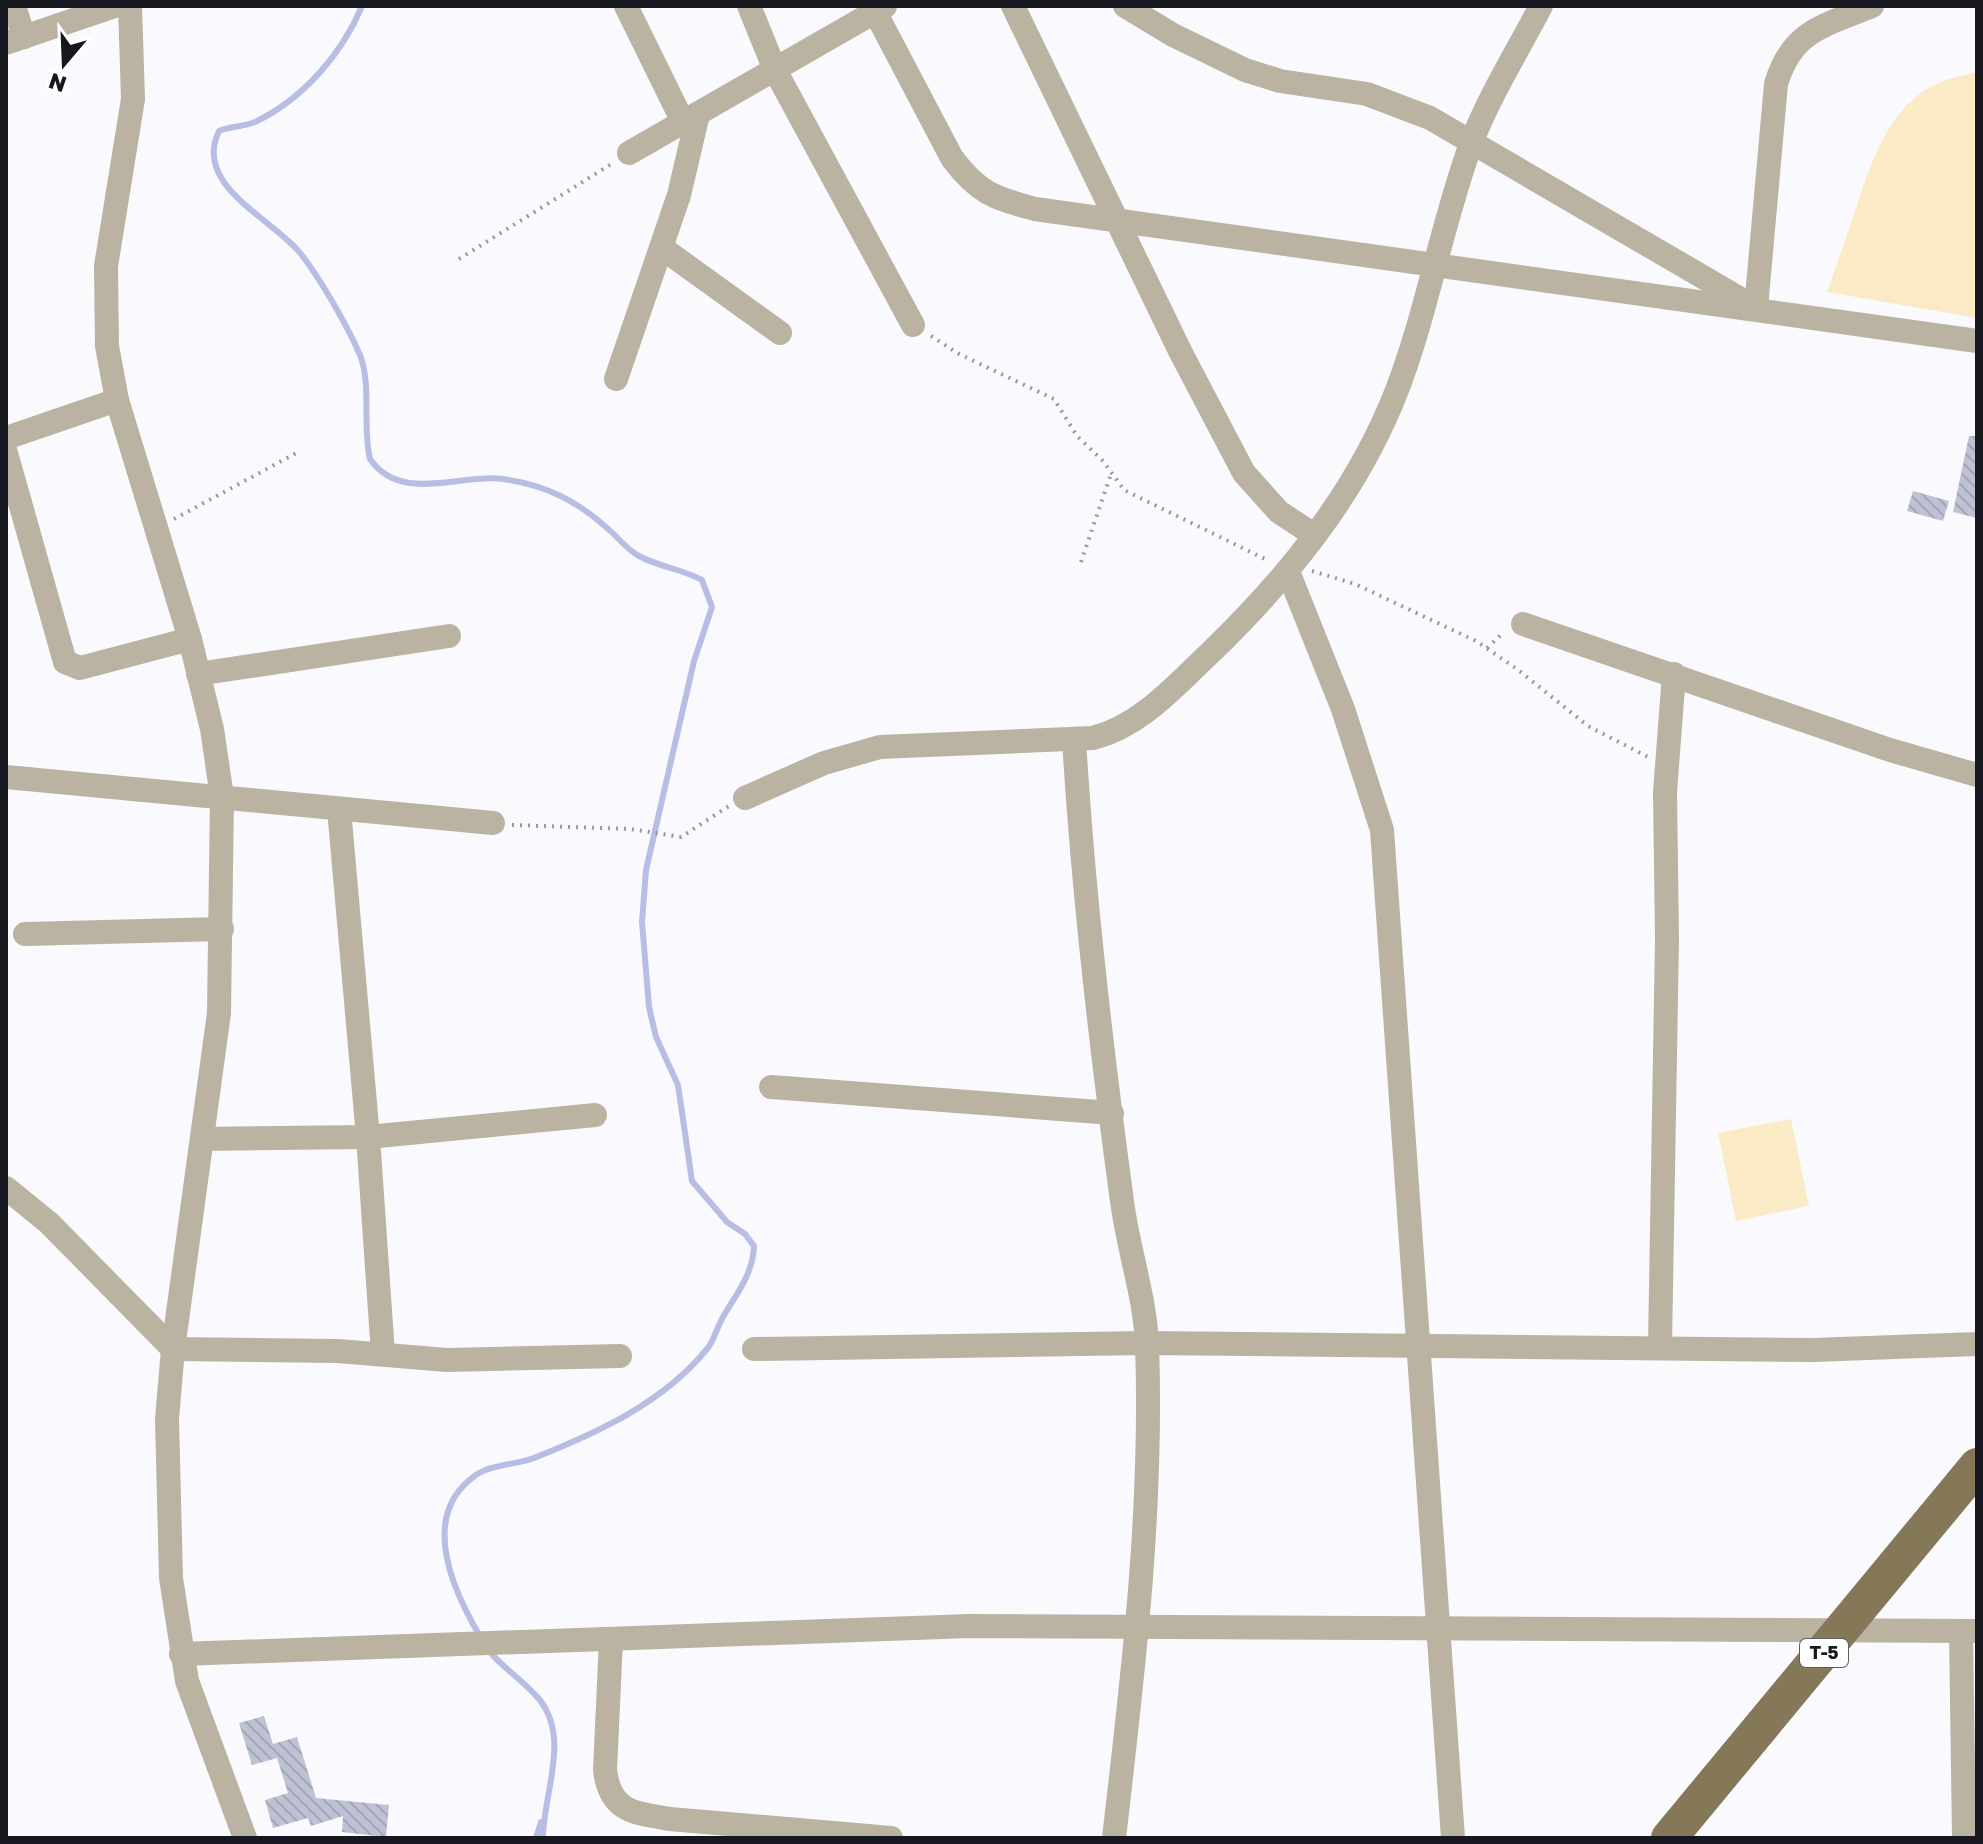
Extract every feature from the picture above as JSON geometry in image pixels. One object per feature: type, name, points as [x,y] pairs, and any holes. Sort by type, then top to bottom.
[{"type":"main road","name":"T-5","points":[[1669,1838],[1977,1466]]},
{"type":"street","points":[[14,6],[15,40],[115,6]]},
{"type":"street","points":[[130,6],[132,112],[104,294],[107,346],[117,400],[190,639],[212,729],[222,797],[219,1013],[173,1349],[166,1489],[171,1578],[181,1654],[197,1712],[245,1838]]},
{"type":"street","points":[[616,379],[691,154],[690,118],[626,6]]},
{"type":"street","points":[[749,6],[775,70],[913,325]]},
{"type":"street","points":[[1013,6],[1244,473],[1279,512],[1314,535]]},
{"type":"street","points":[[1125,6],[1173,35],[1245,70],[1280,81],[1367,94],[1400,104],[1473,140],[1756,308]]},
{"type":"street","points":[[745,798],[824,763],[880,747],[1074,739],[1111,733],[1131,723],[1179,683],[1289,574],[1348,487],[1397,391],[1473,140],[1541,6]]},
{"type":"street","points":[[1756,308],[1776,84],[1782,63],[1790,49],[1807,34],[1872,6]]},
{"type":"street","points":[[629,153],[877,8],[952,158],[970,181],[986,194],[1035,209],[1977,341]]},
{"type":"street","points":[[662,248],[780,333]]},
{"type":"street","points":[[6,438],[117,400]]},
{"type":"street","points":[[6,453],[65,662],[80,668],[190,639]]},
{"type":"street","points":[[1289,574],[1343,709],[1382,830],[1453,1838]]},
{"type":"street","points":[[1523,624],[1890,750],[1977,775]]},
{"type":"street","points":[[198,674],[449,636]]},
{"type":"street","points":[[1660,1346],[1668,767],[1674,674]]},
{"type":"street","points":[[1074,739],[1081,864],[1122,1204],[1147,1343],[1145,1512],[1139,1629],[1114,1838]]},
{"type":"street","points":[[6,777],[493,823]]},
{"type":"street","points":[[339,809],[368,1137],[383,1354]]},
{"type":"street","points":[[25,934],[222,929]]},
{"type":"street","points":[[771,1087],[1112,1113]]},
{"type":"street","points":[[202,1139],[368,1137],[595,1115]]},
{"type":"street","points":[[6,1188],[49,1223],[173,1349],[383,1354],[447,1360],[528,1361],[620,1356]]},
{"type":"street","points":[[754,1349],[1147,1343],[1813,1350],[1977,1344]]},
{"type":"street","points":[[181,1654],[970,1626],[1969,1631],[1964,1838]]},
{"type":"street","points":[[611,1639],[605,1770],[608,1791],[620,1806],[640,1814],[716,1825],[891,1838]]},
{"type":"path","points":[[459,259],[629,153]]},
{"type":"path","points":[[913,325],[959,354],[1054,399],[1086,448],[1112,471],[1124,490],[1227,539],[1289,574],[1327,573],[1426,614],[1476,641],[1517,669],[1588,726],[1668,767]]},
{"type":"path","points":[[155,530],[300,451]]},
{"type":"path","points":[[1081,562],[1112,471]]},
{"type":"path","points":[[493,823],[561,829],[630,829],[681,837],[745,798]]},
{"type":"shaded area","points":[[1977,73],[1977,318],[1827,292],[1876,154],[1898,116],[1912,100],[1930,88],[1951,78]]},
{"type":"shaded area","points":[[1791,1119],[1809,1206],[1736,1221],[1718,1133]]},
{"type":"building","points":[[1969,436],[1977,436],[1977,518],[1953,512]]},
{"type":"building","points":[[1913,491],[1949,501],[1943,521],[1907,511]]},
{"type":"building","points":[[264,1716],[273,1744],[297,1737],[316,1798],[389,1805],[386,1837],[342,1832],[343,1816],[311,1826],[308,1818],[273,1828],[265,1800],[288,1793],[277,1758],[252,1765],[239,1723]]},
{"type":"waterway","points":[[362,6],[344,41],[305,88],[255,122],[219,131],[214,151],[217,168],[226,185],[301,254],[348,330],[364,367],[370,459],[383,473],[415,484],[503,479],[533,485],[559,495],[595,518],[635,553],[702,580],[712,607],[694,661],[646,870],[642,922],[649,1007],[656,1037],[678,1085],[692,1181],[727,1222],[745,1234],[754,1246],[751,1266],[709,1346],[690,1368],[650,1401],[605,1427],[534,1458],[482,1471],[458,1492],[448,1511],[446,1554],[460,1598],[481,1638]]},
{"type":"waterway","points":[[489,1651],[539,1699],[553,1731],[553,1767],[543,1838]]},
{"type":"waterway","points":[[536,1838],[541,1822]]}]
